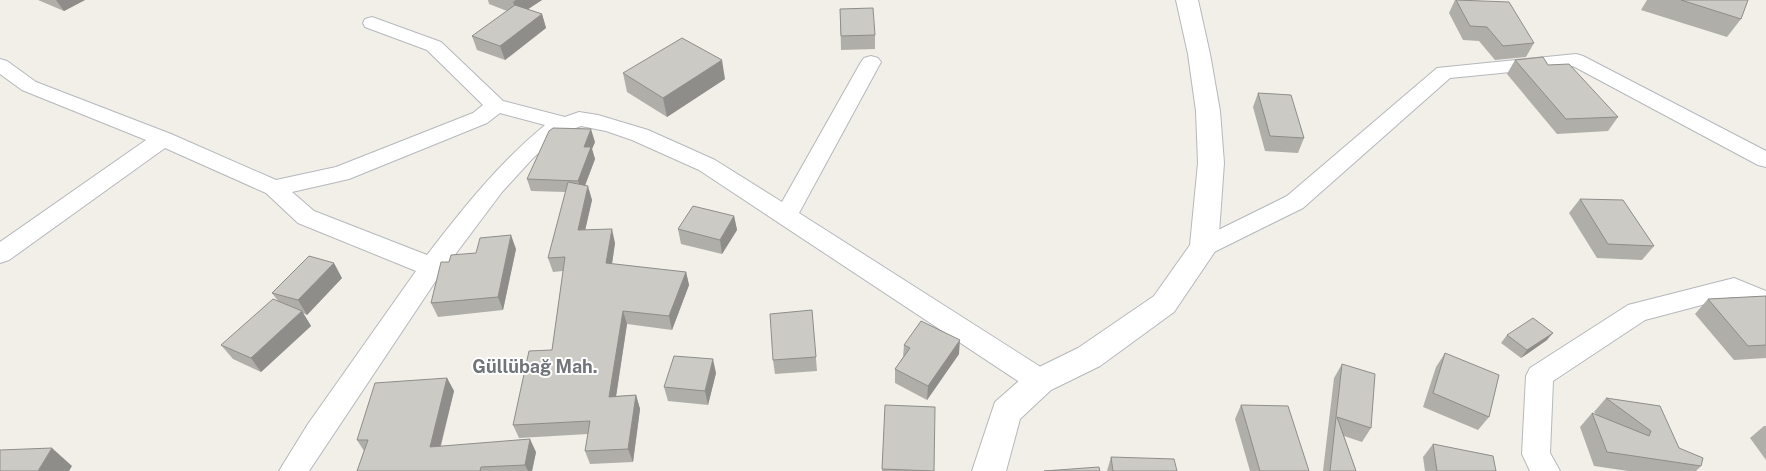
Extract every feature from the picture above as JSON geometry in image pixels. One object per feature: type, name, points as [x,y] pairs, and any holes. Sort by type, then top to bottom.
[{"type":"street","points":[[1187,0],[1199,54],[1208,111],[1211,163],[1204,247]]},
{"type":"street","points":[[372,23],[434,46],[496,106],[563,123]]},
{"type":"street","points":[[989,471],[1006,412],[1040,381],[1089,357],[1164,304],[1204,247],[1295,202],[1444,72],[1576,60],[1766,160]]},
{"type":"street","points":[[786,217],[871,62]]},
{"type":"street","points":[[0,65],[29,86],[163,139],[274,188],[306,216],[432,267]]},
{"type":"street","points":[[274,188],[341,174],[480,118],[496,106]]},
{"type":"street","points":[[294,471],[432,267],[487,194],[539,139],[563,123],[580,119],[607,124],[650,138],[707,165],[1040,381]]},
{"type":"street","points":[[0,254],[163,139]]},
{"type":"street","points":[[1544,471],[1536,454],[1540,376],[1637,312],[1734,287],[1766,302]]},
{"type":"building","points":[[1456,0],[1509,2],[1534,43],[1503,46],[1487,27],[1470,26]]},
{"type":"building","points":[[1681,0],[1748,0],[1741,19]]},
{"type":"building","points":[[515,5],[542,14],[500,46],[472,36]]},
{"type":"building","points":[[873,8],[875,35],[841,36],[840,9]]},
{"type":"building","points":[[682,38],[722,60],[663,98],[623,73]]},
{"type":"building","points":[[1543,57],[1548,65],[1569,64],[1618,117],[1566,119],[1515,60]]},
{"type":"building","points":[[1258,93],[1291,95],[1304,138],[1270,136]]},
{"type":"building","points":[[553,128],[591,129],[584,147],[591,147],[578,181],[527,179],[549,131]]},
{"type":"building","points":[[568,182],[588,186],[578,230],[612,229],[606,263],[686,272],[669,316],[623,311],[609,397],[636,395],[628,449],[585,451],[590,421],[513,425],[529,351],[552,350],[565,257],[548,258]]},
{"type":"building","points":[[1580,199],[1623,200],[1654,246],[1608,244]]},
{"type":"building","points":[[693,206],[734,216],[720,240],[678,229]]},
{"type":"building","points":[[511,235],[498,297],[431,303],[441,262],[449,262],[451,255],[476,253],[480,238]]},
{"type":"building","points":[[309,256],[334,263],[298,300],[272,293]]},
{"type":"building","points":[[1766,296],[1766,345],[1748,346],[1708,299]]},
{"type":"building","points":[[273,299],[302,311],[251,358],[221,345]]},
{"type":"building","points":[[812,310],[816,357],[773,360],[770,314]]},
{"type":"building","points":[[1533,318],[1553,333],[1527,350],[1507,335]]},
{"type":"building","points":[[921,321],[960,340],[928,386],[895,369],[910,348],[904,345]]},
{"type":"building","points":[[1445,353],[1499,375],[1489,417],[1433,393]]},
{"type":"building","points":[[674,356],[713,359],[705,391],[664,387]]},
{"type":"building","points":[[1342,364],[1375,374],[1371,428],[1337,417],[1356,471],[1330,471]]},
{"type":"building","points":[[447,378],[430,447],[530,439],[525,465],[481,467],[480,471],[357,471],[368,440],[357,440],[375,383]]},
{"type":"building","points":[[1606,398],[1660,406],[1679,448],[1703,458],[1701,466],[1607,452],[1592,413],[1649,436],[1651,431]]},
{"type":"building","points":[[885,405],[935,407],[934,471],[882,469]]},
{"type":"building","points":[[1241,405],[1288,406],[1309,471],[1260,471]]},
{"type":"building","points":[[1433,444],[1493,456],[1496,471],[1437,471]]},
{"type":"building","points":[[52,448],[38,471],[0,471],[0,450]]},
{"type":"building","points":[[1111,457],[1174,459],[1177,471],[1113,471]]},
{"type":"building","points":[[1099,467],[1100,471],[1044,471]]},
{"type":"district","name":"Güllübağ Mah.","points":[[535,367]]}]
